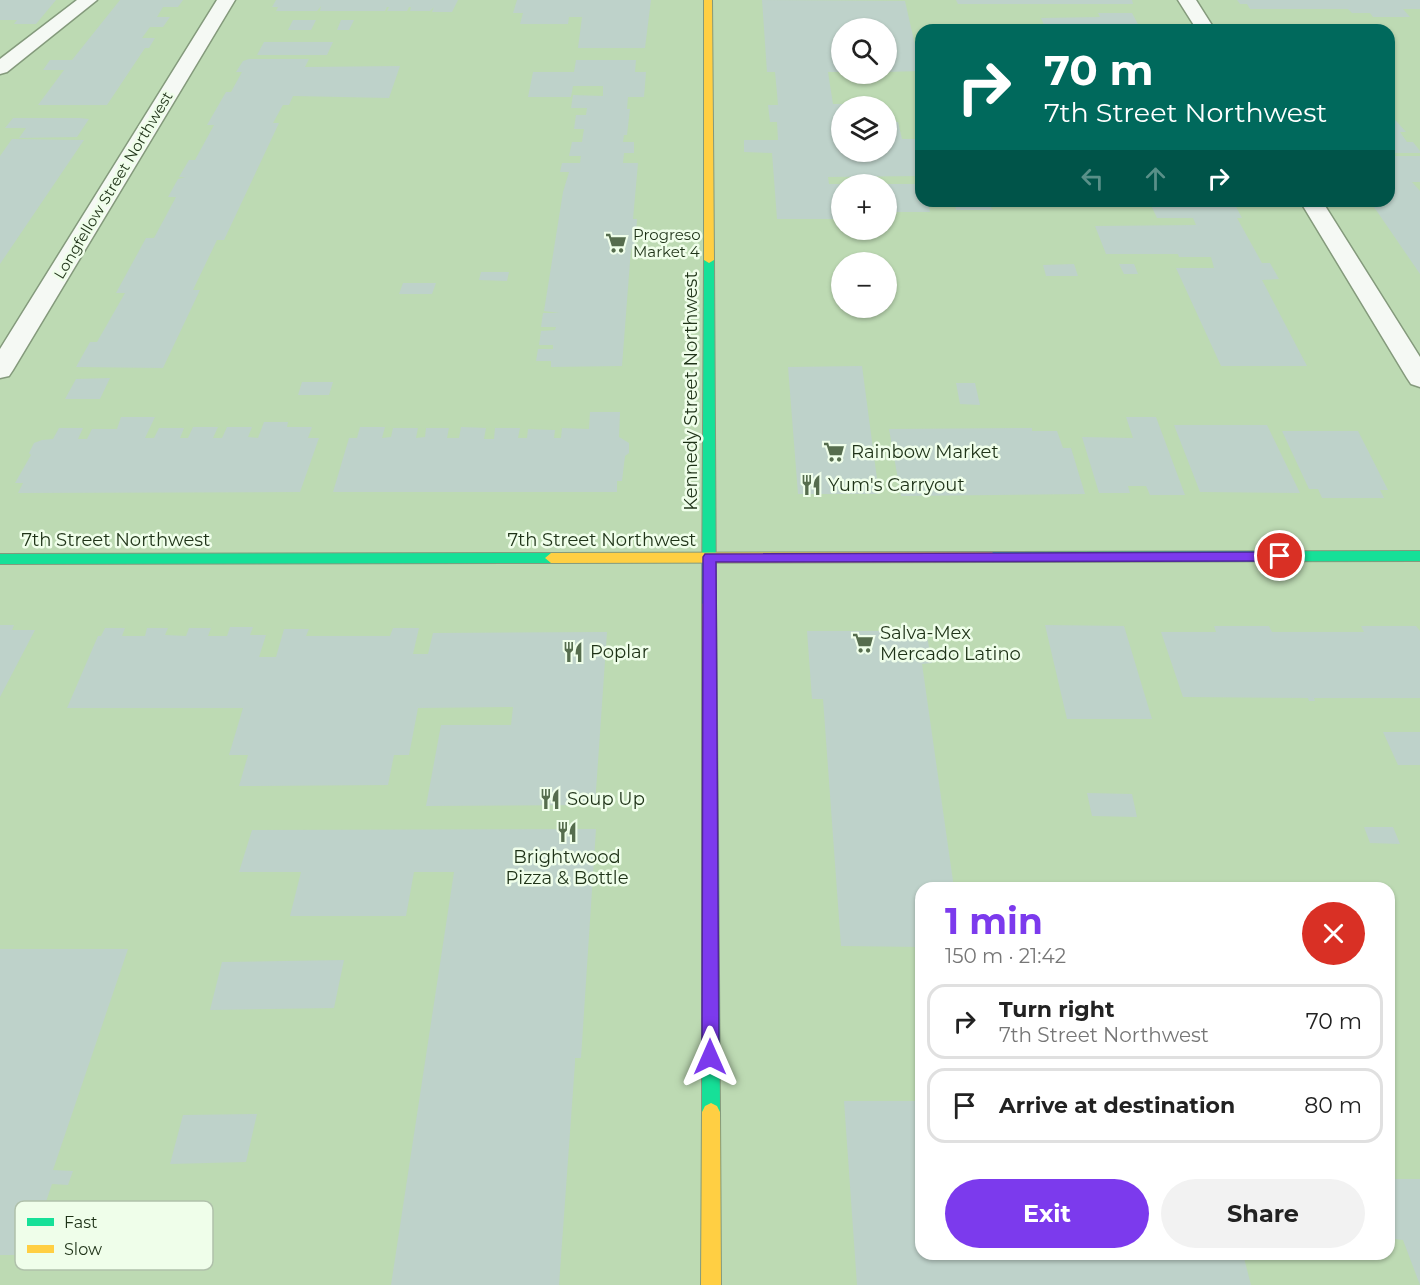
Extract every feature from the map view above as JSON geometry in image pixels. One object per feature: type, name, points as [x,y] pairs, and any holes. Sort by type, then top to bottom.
[{"type":"street","points":[[0,68],[88,0]]},
{"type":"street","name":"Longfellow Street Northwest","points":[[0,370],[226,0]]},
{"type":"street","name":"Kennedy Street Northwest","points":[[708,0],[711,1285]]},
{"type":"street","points":[[1187,0],[1202,24]]},
{"type":"street","points":[[1315,207],[1420,378]]},
{"type":"street","name":"7th Street Northwest","points":[[0,558],[1420,556]]},
{"type":"building","points":[[0,0],[56,0],[36,24],[14,24],[17,20],[0,20]]},
{"type":"building","points":[[120,0],[183,0],[178,7],[163,7],[157,17],[170,17],[163,27],[150,27],[142,38],[155,38],[149,48],[145,48],[107,105],[38,105],[64,70],[43,70],[50,60],[72,60]]},
{"type":"building","points":[[276,0],[458,0],[452,12],[432,12],[434,7],[430,11],[410,11],[411,7],[409,7],[407,11],[387,11],[389,7],[387,7],[385,11],[320,11],[321,6],[317,11],[276,11],[278,7],[272,7]]},
{"type":"building","points":[[517,0],[651,0],[645,48],[578,48],[582,17],[569,17],[568,24],[520,24],[523,13],[513,13]]},
{"type":"building","points":[[762,0],[905,1],[915,45],[915,71],[897,72],[897,18],[831,18],[831,72],[828,72],[832,96],[831,162],[897,162],[898,122],[902,139],[915,139],[915,176],[831,174],[831,177],[828,177],[829,184],[831,184],[831,219],[777,219],[772,153],[744,152],[744,140],[778,140],[777,122],[770,122],[768,105],[778,105],[775,72],[767,72]]},
{"type":"building","points":[[956,0],[1132,0],[1133,4],[958,4]]},
{"type":"building","points":[[1237,0],[1420,0],[1420,9],[1403,9],[1410,17],[1373,17],[1370,13],[1352,13],[1348,9],[1250,9],[1247,4],[1240,4]]},
{"type":"building","points":[[1098,13],[1132,13],[1138,24],[1044,24],[1041,18],[1100,17]]},
{"type":"building","points":[[293,20],[316,20],[311,30],[288,30]]},
{"type":"building","points":[[341,20],[354,20],[349,30],[337,30]]},
{"type":"building","points":[[264,42],[333,42],[327,55],[257,55]]},
{"type":"building","points":[[249,59],[309,59],[305,67],[400,66],[389,98],[293,96],[289,105],[283,105],[273,123],[279,123],[224,240],[217,240],[193,290],[200,290],[163,368],[76,367],[90,342],[97,342],[125,293],[116,293],[146,238],[154,238],[176,197],[168,197],[178,179],[185,177],[179,177],[189,160],[195,160],[214,125],[207,125],[226,92],[231,92],[242,72],[236,72],[243,61]]},
{"type":"building","points":[[576,60],[636,60],[635,72],[646,72],[644,97],[628,97],[627,109],[630,109],[627,135],[624,135],[623,142],[634,142],[634,153],[624,153],[623,163],[638,163],[633,219],[637,219],[636,234],[634,249],[631,249],[622,366],[551,367],[551,361],[536,361],[538,349],[553,349],[553,345],[539,345],[541,331],[555,330],[556,327],[541,327],[543,313],[560,313],[544,311],[563,192],[569,172],[560,172],[562,163],[580,163],[581,156],[569,156],[572,142],[582,142],[584,129],[574,129],[576,115],[586,115],[587,108],[571,108],[573,95],[603,96],[603,86],[573,86],[571,97],[528,97],[533,72],[574,72]]},
{"type":"building","points":[[13,118],[89,119],[77,137],[19,138],[26,128],[5,128]]},
{"type":"building","points":[[1395,120],[1406,132],[1400,132],[1407,142],[1413,142],[1420,153],[1395,153]]},
{"type":"building","points":[[12,139],[84,140],[0,264],[0,156]]},
{"type":"building","points":[[1395,156],[1420,156],[1420,182],[1412,182],[1420,191],[1420,274],[1374,207],[1395,207]]},
{"type":"building","points":[[897,184],[915,184],[915,207],[929,207],[930,212],[897,212]]},
{"type":"building","points":[[955,207],[991,207],[992,210],[956,210]]},
{"type":"building","points":[[1152,207],[1236,207],[1242,218],[1237,218],[1262,263],[1270,263],[1279,279],[1262,280],[1307,366],[1221,366],[1176,268],[1214,268],[1211,257],[1179,257],[1178,254],[1106,254],[1095,226],[1196,225],[1193,218],[1157,218]]},
{"type":"building","points":[[1074,264],[1078,276],[1046,276],[1043,265]]},
{"type":"building","points":[[1119,264],[1134,264],[1138,274],[1124,274]]},
{"type":"building","points":[[481,272],[509,272],[507,281],[479,280]]},
{"type":"building","points":[[403,283],[436,283],[432,294],[399,294]]},
{"type":"building","points":[[862,366],[879,494],[798,494],[788,367]]},
{"type":"building","points":[[110,378],[100,399],[65,399],[76,379]]},
{"type":"building","points":[[302,382],[333,382],[329,395],[298,395]]},
{"type":"building","points":[[956,383],[975,383],[980,405],[960,404]]},
{"type":"building","points":[[590,412],[620,412],[619,437],[629,443],[629,453],[625,456],[622,481],[617,481],[617,492],[333,492],[349,438],[357,438],[360,427],[385,427],[382,438],[391,437],[393,428],[418,428],[416,438],[425,437],[426,428],[449,428],[447,438],[459,438],[461,427],[486,428],[484,439],[494,439],[495,428],[520,428],[518,438],[527,438],[528,429],[555,430],[554,438],[561,438],[562,428],[589,429]]},
{"type":"building","points":[[121,417],[155,417],[145,438],[154,438],[159,428],[184,428],[180,438],[188,438],[193,427],[218,427],[213,438],[222,438],[227,427],[252,427],[248,437],[258,438],[264,422],[288,422],[287,427],[312,427],[308,438],[319,438],[300,492],[18,493],[23,483],[15,483],[31,455],[29,453],[34,443],[53,439],[59,428],[83,428],[78,439],[87,439],[92,429],[117,429]]},
{"type":"building","points":[[1126,417],[1156,417],[1185,495],[1150,495],[1146,486],[1128,486],[1130,493],[1099,493],[1082,437],[1133,438]]},
{"type":"building","points":[[1174,425],[1267,425],[1300,493],[1200,492]]},
{"type":"building","points":[[1032,428],[1032,431],[1057,431],[1063,448],[1071,448],[1085,494],[901,496],[889,429]]},
{"type":"building","points":[[1282,431],[1358,431],[1388,490],[1380,490],[1384,498],[1322,498],[1318,489],[1309,489]]},
{"type":"building","points":[[0,625],[14,625],[12,630],[35,630],[0,697]]},
{"type":"building","points":[[1045,625],[1124,626],[1152,719],[1067,719]]},
{"type":"building","points":[[1214,626],[1269,626],[1272,632],[1364,632],[1361,626],[1416,626],[1420,631],[1420,698],[1314,698],[1315,701],[1309,701],[1308,698],[1183,697],[1161,632],[1216,632]]},
{"type":"building","points":[[230,627],[253,627],[250,635],[266,635],[259,657],[276,657],[284,629],[309,629],[306,636],[390,636],[393,628],[419,628],[413,654],[428,654],[433,633],[607,632],[595,805],[426,806],[441,725],[511,725],[513,707],[418,708],[409,755],[394,755],[388,785],[239,786],[248,755],[229,755],[243,708],[67,708],[98,636],[101,636],[105,628],[125,628],[122,636],[145,636],[147,628],[168,628],[165,635],[186,636],[189,628],[211,628],[208,636],[227,636]]},
{"type":"building","points":[[807,631],[926,631],[932,663],[922,664],[953,882],[915,882],[915,947],[841,946],[823,699],[812,699]]},
{"type":"building","points":[[1383,732],[1420,732],[1420,765],[1398,765]]},
{"type":"building","points":[[1087,793],[1132,794],[1137,817],[1092,816]]},
{"type":"building","points":[[1364,827],[1393,827],[1400,844],[1370,843]]},
{"type":"building","points":[[596,829],[581,1058],[575,1058],[559,1285],[391,1285],[454,872],[414,872],[406,916],[290,916],[301,872],[239,872],[252,830]]},
{"type":"building","points":[[0,949],[128,949],[53,1170],[73,1171],[68,1185],[52,1184],[46,1201],[15,1201],[15,1255],[0,1255]]},
{"type":"building","points":[[344,960],[334,1008],[210,1010],[222,962]]},
{"type":"building","points":[[844,1101],[915,1101],[915,1260],[1245,1260],[1251,1285],[857,1285]]},
{"type":"building","points":[[257,1114],[246,1162],[170,1164],[183,1115]]},
{"type":"building","points":[[1395,1179],[1420,1179],[1420,1285],[1403,1240],[1395,1239]]},
{"type":"traffic: fast","points":[[709,260],[709,604]]},
{"type":"traffic: fast","points":[[992,557],[1420,556]]},
{"type":"traffic: fast","points":[[0,559],[551,558]]},
{"type":"traffic: fast","points":[[710,833],[711,1112]]},
{"type":"traffic: slow","points":[[708,0],[709,260]]},
{"type":"traffic: slow","points":[[551,558],[992,557]]},
{"type":"traffic: slow","points":[[709,604],[710,833]]},
{"type":"traffic: slow","points":[[711,1112],[711,1285]]},
{"type":"place","name":"Progreso Market 4","points":[[616,243]]},
{"type":"place","name":"Rainbow Market","points":[[834,452]]},
{"type":"place","name":"Yum's Carryout","points":[[811,485]]},
{"type":"place","name":"Salva-Mex Mercado Latino","points":[[863,643]]},
{"type":"place","name":"Poplar","points":[[573,652]]},
{"type":"place","name":"Soup Up","points":[[550,799]]},
{"type":"place","name":"Brightwood Pizza & Bottle","points":[[567,832]]},
{"type":"route","points":[[710,1057],[709,557],[1280,556]]}]
